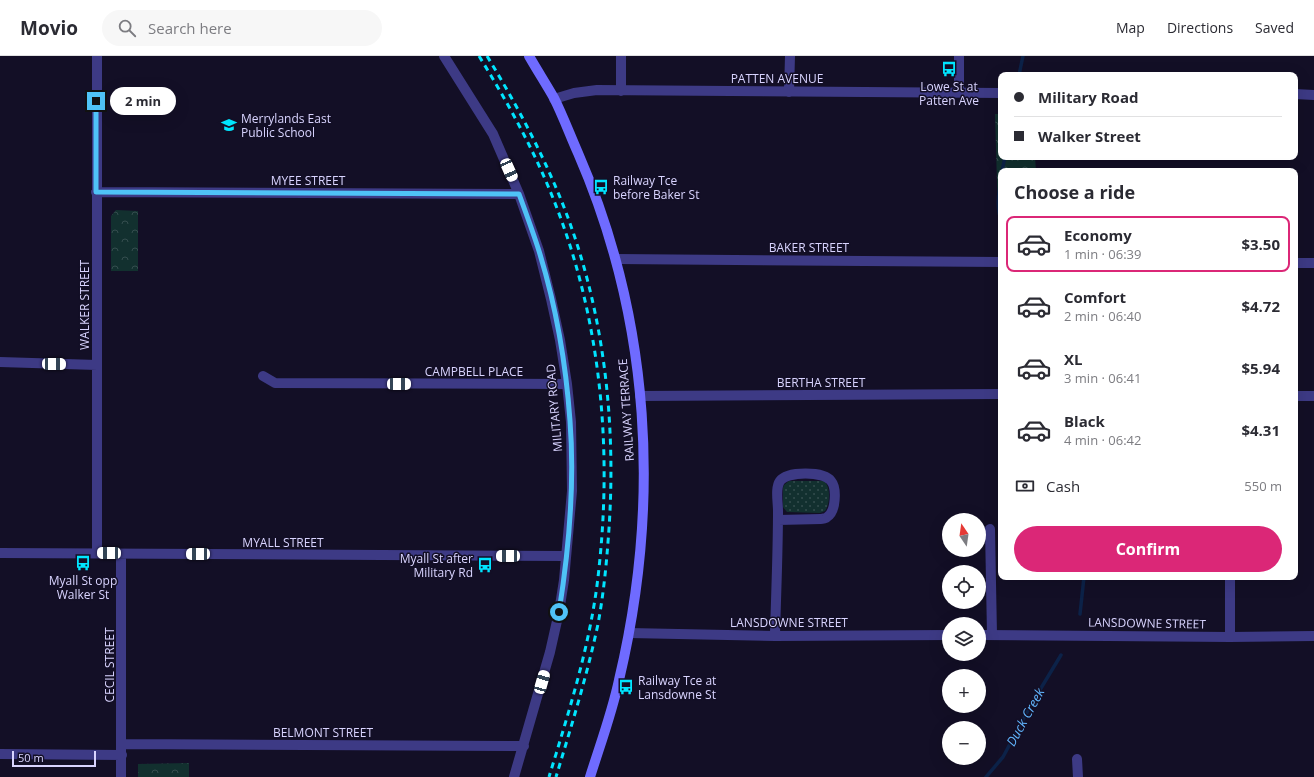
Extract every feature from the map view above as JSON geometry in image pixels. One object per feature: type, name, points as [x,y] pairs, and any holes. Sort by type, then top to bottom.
[{"type":"main road","name":"RAILWAY TERRACE","points":[[529,56],[554,99],[587,173],[616,259],[627,307],[635,355],[642,418],[644,484],[643,519],[629,633],[619,681],[590,777]]},
{"type":"street","name":"WALKER STREET","points":[[96,56],[97,553]]},
{"type":"street","name":"MILITARY ROAD","points":[[444,56],[493,134],[519,194],[539,251],[560,340],[570,422],[572,491],[559,612],[550,652],[514,777]]},
{"type":"street","points":[[621,56],[621,91]]},
{"type":"street","points":[[789,92],[790,56]]},
{"type":"street","points":[[959,56],[959,92]]},
{"type":"street","name":"PATTEN AVENUE","points":[[554,99],[574,93],[597,90],[998,93]]},
{"type":"street","points":[[1298,94],[1314,94]]},
{"type":"street","name":"MYEE STREET","points":[[96,192],[519,194]]},
{"type":"street","name":"BAKER STREET","points":[[616,259],[998,262]]},
{"type":"street","points":[[1298,263],[1314,264]]},
{"type":"street","points":[[0,362],[97,365]]},
{"type":"street","name":"CAMPBELL PLACE","points":[[263,376],[275,384],[566,384]]},
{"type":"street","name":"BERTHA STREET","points":[[640,396],[998,394]]},
{"type":"street","points":[[1298,396],[1314,396]]},
{"type":"street","points":[[774,636],[778,488],[780,481],[784,477],[790,475],[819,474],[826,476],[832,481],[835,490],[834,505],[832,513],[827,518],[778,520]]},
{"type":"street","points":[[990,529],[992,635]]},
{"type":"street","name":"MYALL STREET","points":[[0,553],[566,556]]},
{"type":"street","name":"CECIL STREET","points":[[121,554],[121,777]]},
{"type":"street","points":[[1230,580],[1230,637]]},
{"type":"street","name":"LANSDOWNE STREET","points":[[629,633],[774,636],[942,635]]},
{"type":"street","name":"LANSDOWNE STREET","points":[[986,635],[1230,637],[1314,636]]},
{"type":"street","name":"BELMONT STREET","points":[[122,744],[524,746]]},
{"type":"street","points":[[0,754],[122,755]]},
{"type":"street","points":[[1077,760],[1078,777]]},
{"type":"green space","points":[[995,114],[998,114],[998,160],[1035,160],[1036,168],[998,168],[998,218]]},
{"type":"green space","points":[[116,210],[138,211],[138,271],[111,271],[111,216]]},
{"type":"green space","points":[[789,481],[824,481],[829,491],[828,504],[825,511],[820,513],[787,512],[783,507],[783,488]]},
{"type":"green space","points":[[189,763],[189,777],[138,777],[138,764]]},
{"type":"waterway","name":"Duck Creek","points":[[1020,72],[1023,56]]},
{"type":"waterway","name":"Duck Creek","points":[[1003,168],[1004,160]]},
{"type":"waterway","name":"Duck Creek","points":[[1080,614],[1084,580]]},
{"type":"waterway","name":"Duck Creek","points":[[986,777],[1003,757],[1032,703],[1061,655]]},
{"type":"railway","points":[[479,56],[525,136],[548,186],[565,232],[579,278],[590,326],[598,374],[604,471],[603,519],[596,595],[586,647],[549,777]]},
{"type":"railway","points":[[487,56],[539,150],[571,226],[585,269],[595,314],[603,359],[608,404],[611,450],[611,496],[603,593],[589,663],[556,777]]},
{"type":"place","name":"Lowe St at Patten Ave","points":[[949,69]]},
{"type":"place","name":"Merrylands East Public School","points":[[229,125]]},
{"type":"place","name":"Railway Tce before Baker St","points":[[601,187]]},
{"type":"place","name":"Myall St opp Walker St","points":[[83,563]]},
{"type":"place","name":"Myall St after Military Rd","points":[[485,565]]},
{"type":"place","name":"Railway Tce at Lansdowne St","points":[[626,687]]},
{"type":"route","points":[[96,101],[96,192],[519,194],[539,251],[551,299],[560,340],[570,422],[572,491],[564,580],[559,612]]}]
